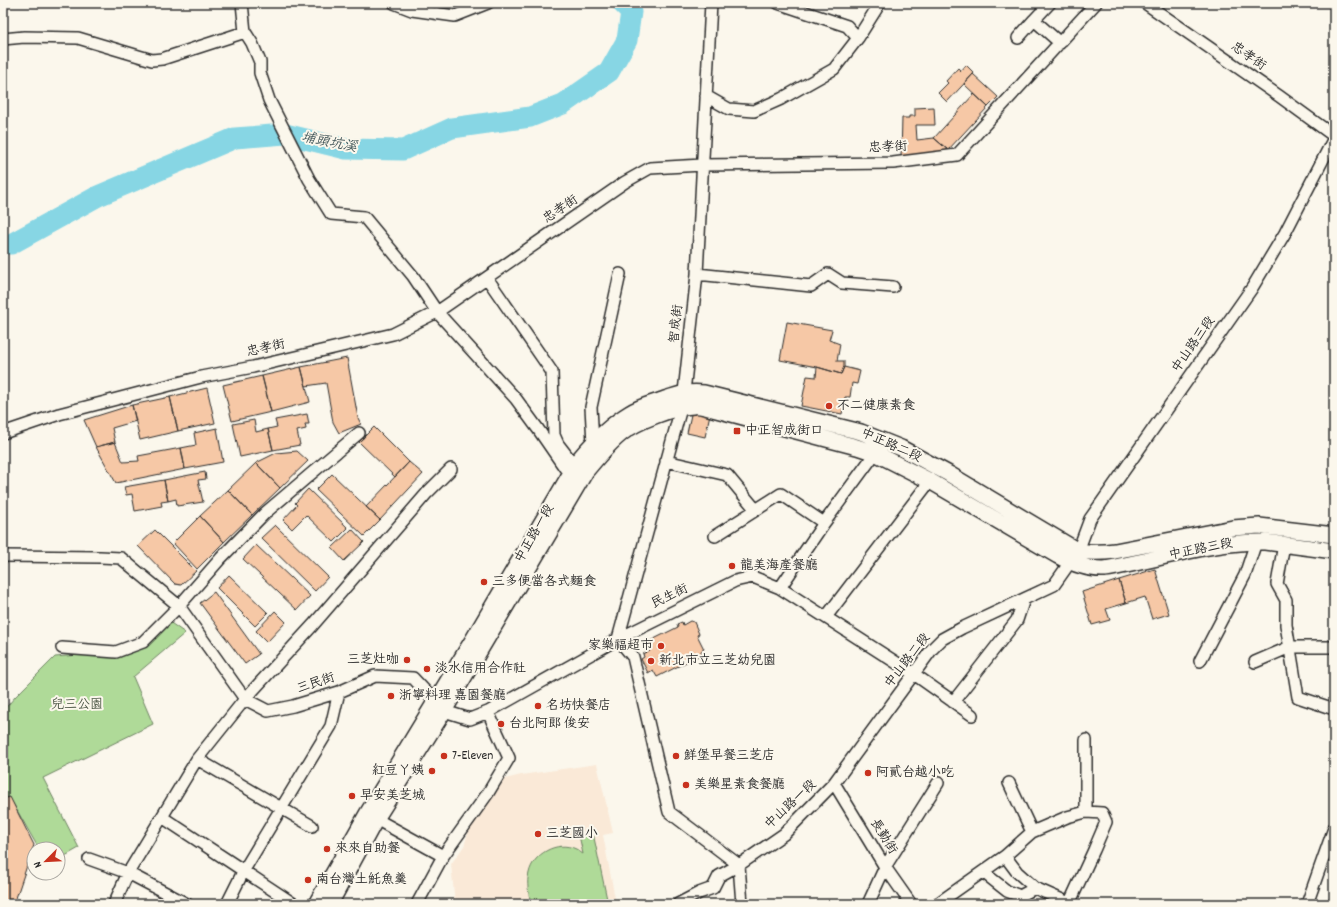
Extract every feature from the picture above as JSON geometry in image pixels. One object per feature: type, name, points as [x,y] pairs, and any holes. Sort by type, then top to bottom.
[{"type":"main road","name":"中正路二段","points":[[684,392],[695,392],[711,395],[861,432],[879,447],[930,481],[1074,557]]},
{"type":"main road","name":"中正路一段","points":[[316,904],[367,814],[440,706],[474,638],[572,470],[596,448],[612,426],[630,412],[684,392]]},
{"type":"main road","name":"中正路二段","points":[[681,408],[693,406],[705,407],[857,447],[901,448],[949,474],[1074,557]]},
{"type":"main road","name":"中正路一段","points":[[330,904],[440,706],[586,471],[596,448],[638,424],[670,410],[681,408]]},
{"type":"main road","name":"中正路三段","points":[[1074,557],[1098,554],[1233,528],[1259,526],[1334,535]]},
{"type":"main road","name":"中正路三段","points":[[1074,557],[1087,568],[1105,569],[1224,544],[1256,542],[1284,544],[1334,551]]},
{"type":"street","points":[[242,3],[245,32],[252,43],[260,62],[260,73],[269,100],[309,179],[331,214],[364,217],[412,276],[437,312],[516,399],[538,429],[572,470]]},
{"type":"street","points":[[394,3],[412,10],[455,16],[488,3]]},
{"type":"street","name":"智成街","points":[[618,639],[681,408],[684,392],[697,274],[711,3]]},
{"type":"street","points":[[778,3],[847,26],[858,38]]},
{"type":"street","points":[[706,96],[729,110],[754,111],[781,99],[834,69],[858,38],[880,3]]},
{"type":"street","points":[[1018,38],[1050,3]]},
{"type":"street","name":"忠孝街","points":[[3,433],[59,414],[201,377],[393,334],[437,312],[625,182],[650,168],[702,165],[893,163],[957,155],[1096,3]]},
{"type":"street","name":"忠孝街","points":[[1145,3],[1279,96],[1334,137]]},
{"type":"street","points":[[1034,20],[1060,43]]},
{"type":"street","points":[[3,39],[24,37],[78,38],[152,60],[162,59],[245,32]]},
{"type":"street","name":"中山路三段","points":[[1074,557],[1090,519],[1252,288],[1285,233],[1334,137]]},
{"type":"street","points":[[596,448],[591,407],[620,274]]},
{"type":"street","points":[[697,274],[811,286],[828,274],[842,283],[893,287]]},
{"type":"street","points":[[487,278],[552,372],[554,435],[572,470]]},
{"type":"street","points":[[62,648],[116,652],[143,642],[179,606],[221,558],[265,513],[359,433]]},
{"type":"street","points":[[780,588],[824,523],[879,447]]},
{"type":"street","points":[[666,461],[727,475],[756,510]]},
{"type":"street","points":[[114,904],[128,873],[196,759],[245,699],[313,625],[427,493],[451,469]]},
{"type":"street","points":[[826,617],[930,481]]},
{"type":"street","points":[[715,536],[781,494],[824,523]]},
{"type":"street","points":[[1200,661],[1245,575],[1256,542]]},
{"type":"street","points":[[1284,544],[1277,584],[1286,600],[1286,625],[1298,697],[1334,709]]},
{"type":"street","points":[[3,556],[121,558],[179,606],[245,699]]},
{"type":"street","name":"中山路二段","points":[[834,783],[932,650],[942,639],[962,628],[1054,585],[1074,557]]},
{"type":"street","name":"民生街","points":[[440,706],[470,719],[488,712],[618,639],[735,581],[753,577],[780,588],[826,617],[914,674],[972,716]]},
{"type":"street","points":[[953,702],[1017,620],[1024,599]]},
{"type":"street","points":[[618,639],[633,657],[668,812],[739,865],[742,904]]},
{"type":"street","points":[[1255,662],[1290,647],[1334,647]]},
{"type":"street","name":"三民街","points":[[245,699],[268,711],[293,706],[339,692],[375,676],[413,678],[440,706]]},
{"type":"street","points":[[227,904],[244,870],[331,726],[339,692]]},
{"type":"street","points":[[417,904],[443,856],[488,793],[509,758],[488,712]]},
{"type":"street","points":[[1086,740],[1086,812]]},
{"type":"street","points":[[196,759],[312,826]]},
{"type":"street","name":"中山路一段","points":[[678,904],[713,888],[719,876],[739,865],[784,834],[834,783]]},
{"type":"street","name":"長勤街","points":[[834,783],[885,867],[911,904]]},
{"type":"street","points":[[868,904],[885,867],[938,783]]},
{"type":"street","points":[[1009,783],[1032,832]]},
{"type":"street","points":[[937,904],[1005,856],[1032,832],[1067,817],[1086,812],[1102,813],[1106,822],[1069,904],[1035,888],[1016,872],[1005,856]]},
{"type":"street","points":[[162,817],[294,904]]},
{"type":"street","points":[[376,819],[443,856]]},
{"type":"street","points":[[1307,904],[1334,828]]},
{"type":"street","points":[[89,859],[128,873],[187,904]]},
{"type":"street","points":[[983,872],[1007,892],[1020,896],[1035,888]]},
{"type":"shaded area","name":"三芝國小","points":[[597,764],[613,833],[603,835],[616,904],[455,904],[451,864],[464,846],[470,827],[501,780],[521,775]]},
{"type":"green space","name":"兒三公園","points":[[168,621],[185,633],[133,677],[153,724],[43,778],[79,848],[66,855],[66,841],[34,841],[10,798],[3,802],[3,711],[55,657],[116,652]]},
{"type":"green space","points":[[593,833],[608,904],[531,904],[528,888],[528,877],[531,866],[535,860],[547,850],[561,846],[576,849],[583,854],[579,835]]},
{"type":"building","points":[[966,65],[974,73],[947,102],[938,93],[948,83],[946,81],[958,68],[961,71]]},
{"type":"building","points":[[973,74],[998,97],[988,107],[964,84]]},
{"type":"building","points":[[974,94],[988,107],[948,150],[934,138]]},
{"type":"building","points":[[934,107],[935,125],[916,125],[917,140],[934,138],[948,150],[937,156],[901,157],[902,118],[915,116],[915,108]]},
{"type":"building","points":[[787,322],[832,330],[829,340],[840,344],[837,361],[844,361],[844,367],[841,374],[817,367],[780,360]]},
{"type":"building","points":[[347,358],[358,418],[361,424],[339,433],[333,422],[326,383],[306,386],[301,367]]},
{"type":"building","points":[[301,367],[310,402],[271,412],[262,376]]},
{"type":"building","points":[[817,367],[841,374],[844,367],[860,371],[857,384],[852,383],[850,397],[845,397],[842,414],[801,406],[807,376],[816,377]]},
{"type":"building","points":[[262,376],[271,412],[232,421],[223,385]]},
{"type":"building","points":[[207,388],[215,423],[178,431],[170,397]]},
{"type":"building","points":[[170,397],[178,431],[140,440],[132,405]]},
{"type":"building","points":[[132,405],[136,421],[112,428],[115,442],[96,447],[84,420]]},
{"type":"building","points":[[692,410],[710,414],[705,437],[687,433]]},
{"type":"building","points":[[307,414],[309,424],[305,424],[306,429],[297,431],[300,445],[273,450],[268,429],[277,427],[275,420]]},
{"type":"building","points":[[254,420],[256,432],[268,429],[273,450],[240,457],[233,424]]},
{"type":"building","points":[[374,427],[409,462],[395,477],[359,442]]},
{"type":"building","points":[[217,428],[223,462],[185,469],[181,448],[196,445],[194,433]]},
{"type":"building","points":[[115,442],[123,462],[139,461],[138,456],[181,448],[185,469],[116,483],[96,447]]},
{"type":"building","points":[[297,451],[308,461],[280,488],[256,463],[276,453]]},
{"type":"building","points":[[409,462],[423,474],[380,520],[366,507]]},
{"type":"building","points":[[256,463],[280,488],[252,515],[228,490]]},
{"type":"building","points":[[205,472],[206,479],[198,480],[203,502],[177,506],[176,499],[168,501],[164,480]]},
{"type":"building","points":[[332,474],[380,520],[364,536],[316,490]]},
{"type":"building","points":[[164,480],[168,501],[161,502],[162,506],[135,511],[132,494],[126,495],[124,487]]},
{"type":"building","points":[[308,489],[348,528],[334,542],[306,515],[292,529],[283,520],[297,505],[295,503]]},
{"type":"building","points":[[228,490],[252,515],[224,542],[200,516]]},
{"type":"building","points":[[200,516],[224,542],[197,569],[173,543]]},
{"type":"building","points":[[275,525],[328,577],[315,591],[261,538]]},
{"type":"building","points":[[352,529],[364,542],[344,561],[332,548]]},
{"type":"building","points":[[155,530],[196,571],[181,585],[175,584],[138,546]]},
{"type":"building","points":[[256,545],[310,596],[297,610],[243,559]]},
{"type":"building","points":[[1155,569],[1169,614],[1152,619],[1145,597],[1126,603],[1119,580]]},
{"type":"building","points":[[229,575],[268,613],[255,626],[217,588]]},
{"type":"building","points":[[1119,580],[1126,603],[1106,609],[1110,620],[1092,625],[1082,592]]},
{"type":"building","points":[[214,592],[259,654],[245,664],[200,603]]},
{"type":"building","points":[[275,611],[286,622],[267,642],[256,631]]},
{"type":"building","points":[[690,621],[694,622],[699,634],[697,635],[704,649],[701,651],[702,654],[657,677],[653,670],[648,673],[641,659],[644,657],[643,654],[650,651],[646,643],[678,627],[677,624],[682,622],[683,625]]},
{"type":"building","points":[[10,797],[32,841],[26,841],[26,869],[14,904],[3,900],[3,860],[8,846],[3,833],[3,799]]},
{"type":"waterway","name":"埔頭坑溪","points":[[3,244],[11,244],[98,196],[235,138],[285,134],[346,149],[403,150],[452,128],[530,117],[563,104],[609,72],[627,40],[631,12],[622,3]]},
{"type":"place","name":"不二健康素食","points":[[829,406]]},
{"type":"place","name":"中正智成街口","points":[[737,431]]},
{"type":"place","name":"龍美海產餐廳","points":[[732,566]]},
{"type":"place","name":"三多便當各式麵食","points":[[484,582]]},
{"type":"place","name":"家樂福超市","points":[[661,646]]},
{"type":"place","name":"三芝灶咖","points":[[407,660]]},
{"type":"place","name":"新北市立三芝幼兒園","points":[[651,661]]},
{"type":"place","name":"淡水信用合作社","points":[[427,669]]},
{"type":"place","name":"浙寧料理 嘉園餐廳","points":[[391,696]]},
{"type":"place","name":"名坊快餐店","points":[[538,706]]},
{"type":"place","name":"台北阿郎 俊安","points":[[501,724]]},
{"type":"place","name":"7-Eleven","points":[[444,756]]},
{"type":"place","name":"鮮堡早餐三芝店","points":[[676,756]]},
{"type":"place","name":"紅豆ㄚ姨","points":[[432,771]]},
{"type":"place","name":"阿貳台越小吃","points":[[868,773]]},
{"type":"place","name":"美樂星素食餐廳","points":[[686,785]]},
{"type":"place","name":"早安美芝城","points":[[352,796]]},
{"type":"place","name":"三芝國小","points":[[538,834]]},
{"type":"place","name":"來來自助餐","points":[[327,849]]},
{"type":"place","name":"南台灣土魠魚羹","points":[[308,880]]}]
